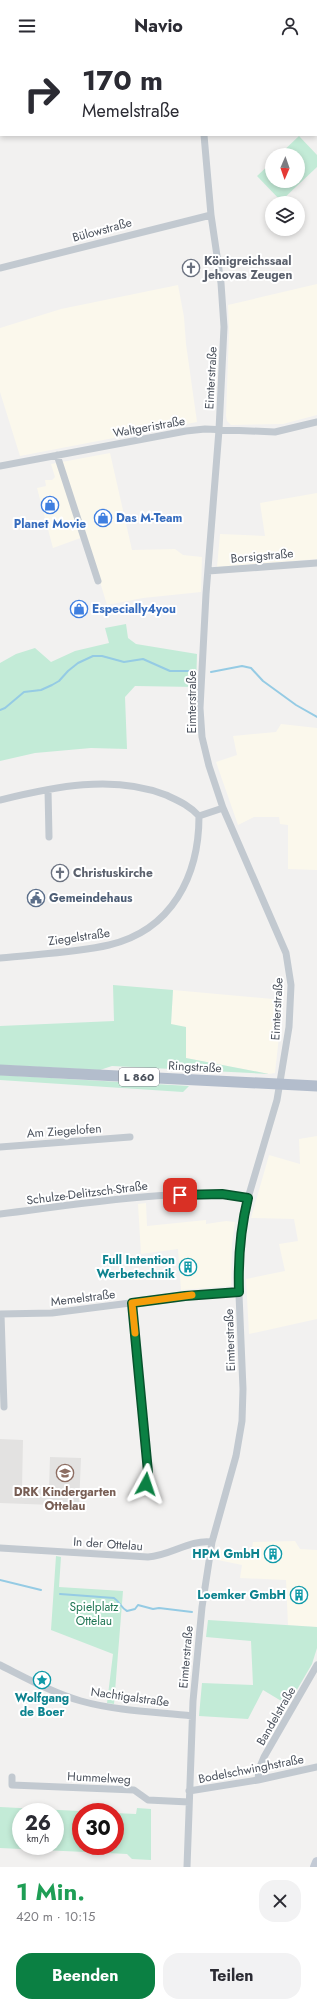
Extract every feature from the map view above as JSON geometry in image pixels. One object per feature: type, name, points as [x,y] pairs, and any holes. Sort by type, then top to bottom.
[{"type":"main road","name":"Ringstraße","points":[[0,1070],[317,1086]]},
{"type":"main road","points":[[315,1867],[317,1862]]},
{"type":"street","name":"Eimterstraße","points":[[187,1867],[192,1716],[199,1631],[212,1542],[236,1456],[242,1421],[243,1389],[239,1292],[239,1246],[242,1223],[248,1198],[271,1124],[279,1086],[289,1027],[291,975],[286,953],[223,808],[209,766],[201,727],[208,570],[224,352],[224,307],[211,215],[204,136]]},
{"type":"street","name":"Bülowstraße","points":[[0,268],[211,215]]},
{"type":"street","name":"Waltgeristraße","points":[[0,466],[186,431],[205,429],[275,432],[317,422]]},
{"type":"street","points":[[57,455],[98,581]]},
{"type":"street","name":"Borsigstraße","points":[[208,570],[317,562]]},
{"type":"street","points":[[0,800],[48,790],[89,784],[128,784],[143,787],[180,801],[192,808],[199,816],[223,808]]},
{"type":"street","points":[[48,790],[49,837]]},
{"type":"street","name":"Ziegelstraße","points":[[0,958],[110,945],[134,935],[156,921],[174,903],[192,871],[198,839],[199,816]]},
{"type":"street","name":"Am Ziegelofen","points":[[0,1147],[130,1137]]},
{"type":"street","name":"Schulze-Delitzsch-Straße","points":[[0,1214],[133,1197],[194,1194],[238,1196],[248,1198]]},
{"type":"street","name":"Memelstraße","points":[[1,1314],[58,1312],[185,1296],[239,1292]]},
{"type":"street","points":[[132,1303],[148,1472],[146,1484]]},
{"type":"street","points":[[1,1314],[4,1407]]},
{"type":"street","name":"In der Ottelau","points":[[0,1548],[148,1557],[162,1555],[198,1542],[212,1542]]},
{"type":"street","name":"Bandelstraße","points":[[258,1780],[264,1757],[317,1664]]},
{"type":"street","name":"Nachtigalstraße","points":[[0,1665],[52,1690],[80,1701],[118,1708],[192,1716]]},
{"type":"street","name":"Bodelschwinghstraße","points":[[189,1791],[258,1780],[317,1767]]},
{"type":"street","name":"Hummelweg","points":[[12,1777],[12,1785],[134,1790],[148,1800],[189,1802]]},
{"type":"shaded area","points":[[317,284],[317,415],[283,424],[231,425],[227,421],[226,416],[229,332],[228,305]]},
{"type":"shaded area","points":[[178,285],[184,317],[186,344],[197,422],[20,456],[0,392],[0,328],[61,309]]},
{"type":"shaded area","points":[[110,453],[132,550],[175,549],[183,555],[202,557],[201,592],[143,598],[107,605],[86,536],[53,548],[37,488],[46,486],[45,480],[52,480],[55,477],[51,464]]},
{"type":"shaded area","points":[[317,493],[317,559],[217,567],[220,534],[265,536],[260,503]]},
{"type":"shaded area","points":[[281,724],[317,728],[317,870],[288,869],[288,825],[280,824],[279,817],[254,817],[238,825],[216,762],[237,755],[233,736],[276,732]]},
{"type":"shaded area","points":[[173,990],[283,1000],[275,1073],[269,1074],[186,1058],[186,1027],[171,1025]]},
{"type":"shaded area","points":[[317,1136],[317,1319],[249,1334],[246,1279],[285,1271],[279,1244],[298,1241],[294,1219],[251,1218],[269,1155],[300,1164],[299,1139]]},
{"type":"shaded area","points":[[146,1203],[147,1226],[206,1220],[206,1224],[226,1221],[235,1222],[232,1244],[231,1286],[181,1290],[178,1249],[141,1254],[138,1204]]},
{"type":"shaded area","name":"DRK Kindergarten Ottelau","points":[[0,1439],[23,1440],[22,1488],[49,1489],[50,1457],[81,1458],[79,1506],[0,1503]]},
{"type":"shaded area","points":[[295,1541],[300,1549],[317,1550],[317,1627],[288,1625],[286,1580],[240,1578],[242,1565],[218,1560],[219,1549],[242,1554],[251,1554],[253,1542]]},
{"type":"green space","points":[[299,136],[317,155],[317,167],[305,178],[305,148],[286,148]]},
{"type":"green space","points":[[265,169],[265,184],[257,176]]},
{"type":"green space","points":[[269,188],[295,188],[286,196],[276,196]]},
{"type":"green space","points":[[126,624],[128,638],[136,644],[197,654],[196,687],[135,686],[125,697],[127,749],[91,748],[35,753],[0,761],[0,663],[16,654],[35,648],[51,662],[75,651],[109,643],[105,628]]},
{"type":"green space","points":[[113,985],[173,990],[171,1024],[186,1027],[186,1058],[269,1074],[112,1066],[100,1070],[0,1065],[0,1026],[114,1021]]},
{"type":"green space","points":[[0,1075],[189,1086],[183,1092],[0,1080]]},
{"type":"green space","name":"Spielplatz Ottelau","points":[[56,1556],[61,1557],[59,1587],[123,1591],[114,1704],[107,1703],[113,1654],[51,1630]]},
{"type":"green space","points":[[208,1620],[317,1627],[317,1648],[312,1664],[288,1705],[263,1690],[248,1719],[199,1716],[202,1683],[253,1685],[251,1641],[206,1637]]},
{"type":"green space","points":[[0,1807],[12,1808],[12,1849],[0,1848]]},
{"type":"green space","points":[[137,1808],[151,1809],[151,1860],[132,1859],[127,1854],[124,1854],[124,1813],[136,1814]]},
{"type":"green space","points":[[64,1810],[72,1811],[72,1851],[64,1851]]},
{"type":"waterway","points":[[0,710],[5,708],[24,692],[41,690],[59,681],[78,663],[93,656],[102,656],[124,662],[143,659],[170,671],[191,671]]},
{"type":"waterway","points":[[211,672],[242,666],[251,668],[263,681],[296,705],[317,717]]},
{"type":"waterway","points":[[0,1580],[41,1590]]},
{"type":"waterway","points":[[60,1594],[114,1598],[127,1611],[135,1609],[138,1605],[153,1609],[159,1608],[192,1612]]},
{"type":"slow traffic","points":[[135,1333],[132,1303],[192,1295]]},
{"type":"place","name":"Königreichssaal Jehovas Zeugen","points":[[191,268]]},
{"type":"place","name":"Planet Movie","points":[[50,505]]},
{"type":"place","name":"Das M-Team","points":[[103,518]]},
{"type":"place","name":"Especially4you","points":[[79,609]]},
{"type":"place","name":"Christuskirche","points":[[60,873]]},
{"type":"place","name":"Gemeindehaus","points":[[36,898]]},
{"type":"place","name":"Full Intention Werbetechnik","points":[[188,1267]]},
{"type":"place","name":"DRK Kindergarten Ottelau","points":[[65,1473]]},
{"type":"place","name":"HPM GmbH","points":[[273,1554]]},
{"type":"place","name":"Loemker GmbH","points":[[299,1595]]},
{"type":"place","name":"Wolfgang de Boer","points":[[42,1680]]},
{"type":"route","points":[[146,1484],[148,1472],[132,1303],[185,1296],[239,1292],[239,1246],[242,1223],[248,1198],[222,1194],[180,1195]]}]
